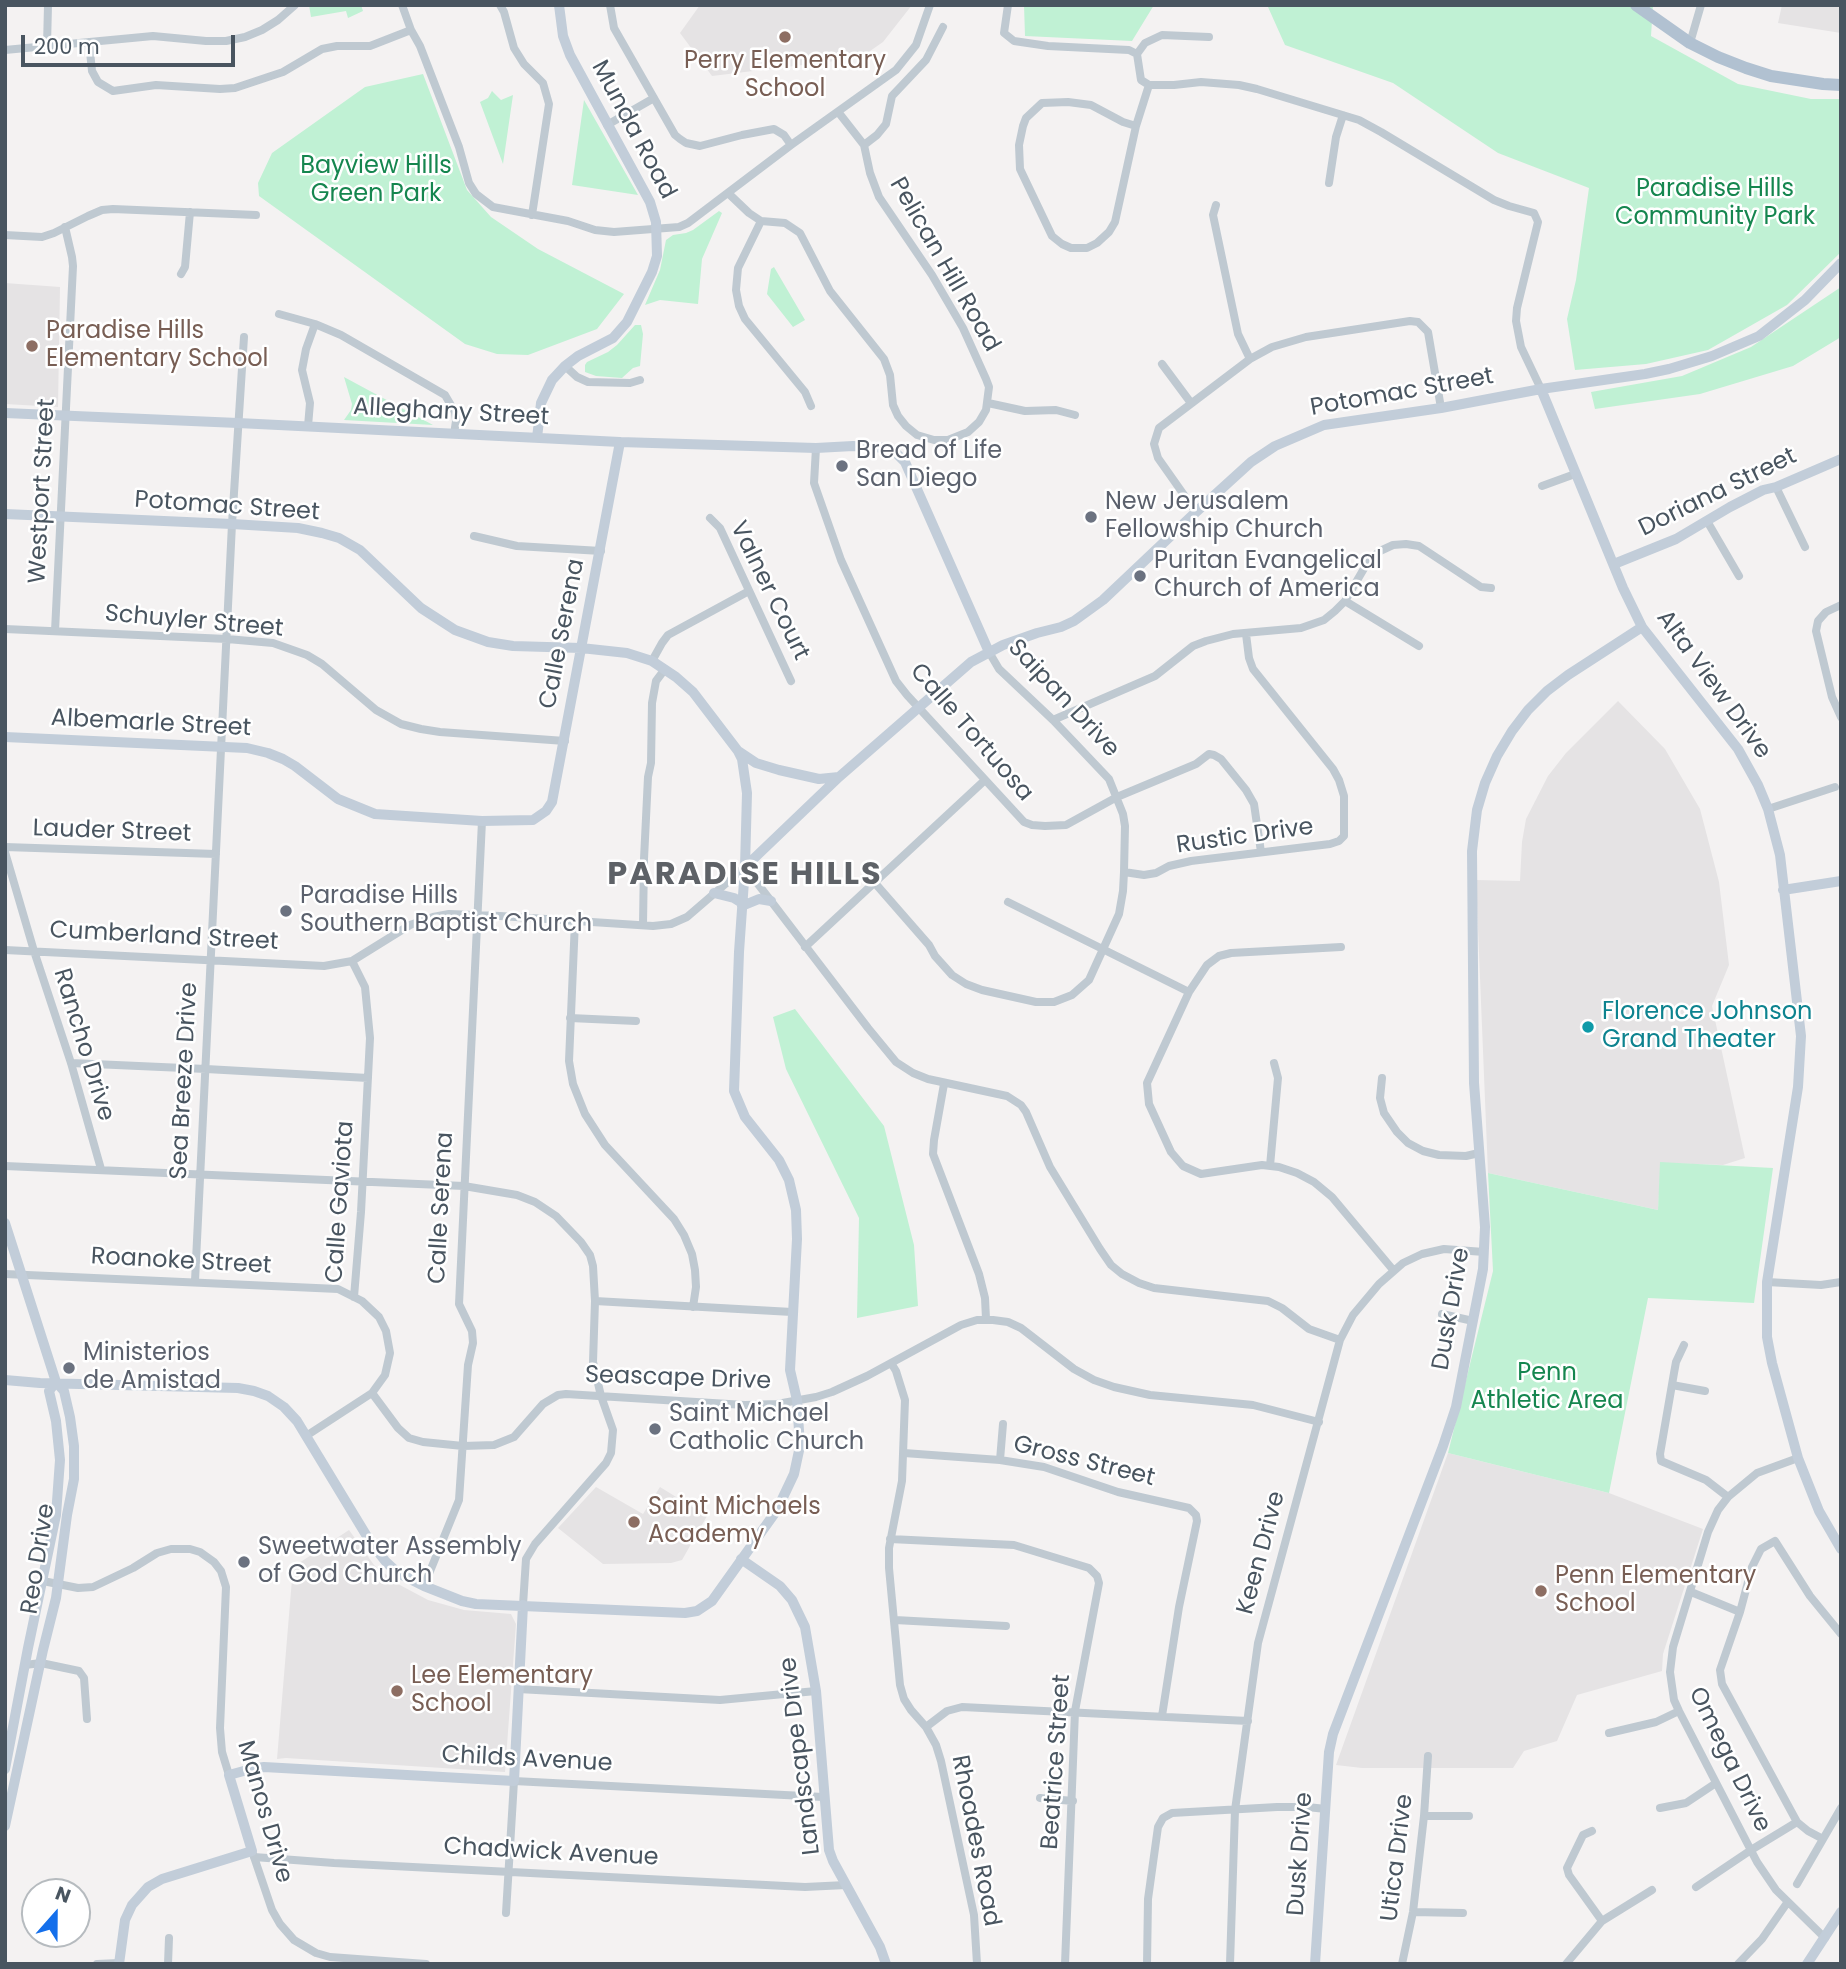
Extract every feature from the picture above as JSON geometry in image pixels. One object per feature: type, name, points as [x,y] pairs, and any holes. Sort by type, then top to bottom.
[{"type":"main road","points":[[1636,5],[1690,43],[1718,57],[1771,76],[1841,85]]},
{"type":"street","points":[[47,46],[48,5]]},
{"type":"street","points":[[5,50],[153,36],[206,41],[236,39],[254,34],[270,25],[295,5]]},
{"type":"street","points":[[401,5],[428,64],[472,189],[481,199],[492,207],[568,220],[595,230],[614,232],[657,229],[688,223],[896,70],[916,45],[930,5]]},
{"type":"street","points":[[500,5],[514,48],[524,64],[544,83],[549,104],[532,215]]},
{"type":"street","name":"Munda Road","points":[[537,438],[540,410],[552,380],[578,356],[613,338],[626,322],[652,272],[657,256],[657,229],[650,202],[570,55],[563,36],[559,5]]},
{"type":"street","points":[[610,5],[614,28],[675,135],[686,143],[700,146],[774,129],[784,135],[791,145]]},
{"type":"street","points":[[1008,5],[1004,33],[1014,41],[1048,46],[1129,50],[1137,54]]},
{"type":"street","points":[[1690,43],[1701,5]]},
{"type":"street","points":[[864,145],[886,124],[892,96],[926,60],[943,27]]},
{"type":"street","points":[[89,42],[92,71],[98,82],[113,91],[156,85],[220,89],[234,88],[284,72],[322,49],[370,46],[411,30]]},
{"type":"street","points":[[1209,37],[1162,35],[1145,43],[1137,54],[1141,80],[1149,85],[1201,82],[1239,85],[1343,115],[1336,137],[1329,183]]},
{"type":"street","points":[[1136,126],[1091,105],[1049,102],[1042,103],[1034,110],[1023,126],[1018,145],[1020,169],[1052,236],[1071,247],[1087,248],[1109,232],[1115,222],[1136,126],[1149,85]]},
{"type":"street","points":[[607,125],[653,98]]},
{"type":"street","name":"Pelican Hill Road","points":[[839,113],[864,145],[870,173],[880,197],[932,275],[962,328],[989,387],[988,403]]},
{"type":"street","name":"Alta View Drive","points":[[1343,115],[1381,132],[1494,200],[1534,213],[1538,222],[1516,316],[1521,347],[1642,627],[1738,748],[1768,809],[1780,855],[1801,1036],[1798,1087],[1767,1282],[1768,1337],[1772,1363],[1798,1458],[1815,1502],[1841,1549]]},
{"type":"street","points":[[727,193],[761,221],[785,223],[805,239],[830,291],[884,359],[890,375],[896,412],[917,435],[934,440],[955,438],[974,427],[983,416],[988,403],[1025,411],[1056,410],[1074,415]]},
{"type":"street","points":[[1216,205],[1213,215],[1238,334],[1250,359]]},
{"type":"street","points":[[5,236],[42,237],[102,210],[113,209],[256,215]]},
{"type":"street","points":[[181,274],[185,267],[190,212]]},
{"type":"street","points":[[761,221],[738,268],[736,290],[739,306],[745,319],[805,392],[811,405]]},
{"type":"street","name":"Westport Street","points":[[55,631],[67,414],[72,257],[65,227]]},
{"type":"street","name":"Potomac Street","points":[[5,514],[298,528],[339,538],[367,555],[429,615],[449,627],[488,642],[627,653],[652,662],[693,691],[738,751],[756,763],[819,779],[839,777],[971,662],[1003,645],[1074,621],[1103,600],[1251,462],[1275,446],[1308,431],[1341,422],[1645,374],[1712,356],[1759,336],[1805,300],[1841,263]]},
{"type":"street","points":[[279,314],[341,335],[445,395],[455,412],[454,434]]},
{"type":"street","points":[[1196,512],[1157,458],[1154,444],[1159,428],[1250,359],[1272,347],[1292,340],[1414,321],[1422,324],[1428,332],[1441,408]]},
{"type":"street","points":[[308,426],[310,403],[302,370],[315,324]]},
{"type":"street","name":"Sea Breeze Drive","points":[[195,1282],[232,524],[244,337]]},
{"type":"street","points":[[1162,365],[1191,403]]},
{"type":"street","points":[[565,366],[577,377],[588,382],[630,383],[640,380]]},
{"type":"street","name":"Alleghany Street","points":[[5,413],[620,442],[816,448],[878,446],[893,450]]},
{"type":"street","name":"Calle Serena","points":[[528,821],[542,815],[552,802],[620,442]]},
{"type":"street","name":"Calle Tortuosa","points":[[816,448],[814,483],[841,560],[896,681],[1024,822],[1032,825],[1066,825],[1117,797],[1196,764],[1209,754],[1221,759],[1254,804],[1261,852]]},
{"type":"street","name":"Saipan Drive","points":[[874,883],[952,975],[982,990],[1036,1002],[1060,1000],[1086,984],[1119,914],[1124,872],[1125,827],[1109,779],[1053,720],[999,669],[905,462],[893,450]]},
{"type":"street","name":"Doriana Street","points":[[1614,565],[1676,539],[1763,490],[1841,459]]},
{"type":"street","points":[[1542,486],[1575,474]]},
{"type":"street","points":[[1776,487],[1805,547]]},
{"type":"street","name":"Valner Court","points":[[710,518],[720,528],[791,681]]},
{"type":"street","points":[[1707,521],[1739,576]]},
{"type":"street","points":[[474,536],[517,546],[601,551]]},
{"type":"street","points":[[1053,720],[1155,676],[1193,646],[1215,638],[1309,626],[1330,616],[1345,601],[1369,560],[1380,551],[1399,544],[1419,546],[1481,587],[1492,588]]},
{"type":"street","points":[[652,662],[668,635],[749,591]]},
{"type":"street","points":[[1345,601],[1419,646]]},
{"type":"street","points":[[1841,605],[1826,612],[1818,621],[1816,631],[1832,697],[1841,717]]},
{"type":"street","name":"Dusk Drive","points":[[1315,1964],[1329,1752],[1333,1734],[1456,1408],[1483,1269],[1485,1227],[1475,1083],[1472,851],[1481,796],[1490,769],[1504,743],[1537,700],[1568,675],[1642,627]]},
{"type":"street","name":"Schuyler Street","points":[[5,629],[273,643],[307,655],[335,674],[376,710],[401,724],[440,732],[565,741]]},
{"type":"street","name":"Rustic Drive","points":[[1124,872],[1144,875],[1191,861],[1330,844],[1344,836],[1344,796],[1339,780],[1254,669],[1249,658],[1246,634]]},
{"type":"street","points":[[643,925],[652,703],[656,681],[665,669]]},
{"type":"street","name":"Albemarle Street","points":[[5,737],[254,749],[295,766],[338,799],[375,814],[481,821],[528,821]]},
{"type":"street","points":[[5,1380],[246,1389],[261,1393],[281,1404],[292,1415],[366,1536],[386,1563],[424,1587],[462,1601],[476,1604],[691,1612],[712,1601],[777,1510],[794,1474],[800,1446],[797,1400],[790,1370],[796,1210],[789,1180],[779,1160],[745,1116],[733,1091],[747,793],[742,759],[738,751]]},
{"type":"street","name":"Cumberland Street","points":[[5,950],[324,966],[352,961],[410,925],[449,914],[653,926],[677,922],[687,917],[745,867],[839,777]]},
{"type":"street","points":[[805,947],[985,780]]},
{"type":"street","points":[[1768,809],[1835,787]]},
{"type":"street","name":"Calle Serena","points":[[424,1587],[460,1500],[468,1365],[473,1343],[472,1331],[459,1304],[481,821]]},
{"type":"street","points":[[745,836],[755,842],[771,842]]},
{"type":"street","name":"Lauder Street","points":[[5,849],[216,854]]},
{"type":"street","name":"Rancho Drive","points":[[5,849],[101,1169]]},
{"type":"street","points":[[745,867],[896,1062],[913,1073],[944,1084],[1007,1096],[1021,1105],[1049,1165],[1111,1265],[1131,1280],[1154,1288],[1268,1301],[1282,1308],[1309,1329],[1340,1340]]},
{"type":"street","points":[[1783,890],[1841,881]]},
{"type":"street","points":[[714,893],[742,904],[759,899],[771,901]]},
{"type":"street","points":[[1008,902],[1189,992]]},
{"type":"street","points":[[575,921],[569,1061],[573,1084],[591,1125],[605,1145],[674,1219],[684,1235],[695,1270],[693,1307]]},
{"type":"street","points":[[1341,947],[1231,953],[1219,956],[1207,965],[1189,992],[1147,1083],[1149,1104],[1174,1157],[1188,1170],[1208,1174],[1269,1166],[1297,1172],[1332,1197],[1394,1271]]},
{"type":"street","name":"Calle Gaviota","points":[[306,1436],[372,1393],[387,1368],[390,1353],[383,1324],[374,1311],[354,1297],[370,1038],[365,987],[352,961]]},
{"type":"street","points":[[570,1018],[636,1021]]},
{"type":"street","points":[[71,1063],[368,1078]]},
{"type":"street","points":[[1269,1166],[1278,1078],[1274,1063]]},
{"type":"street","points":[[1382,1077],[1380,1098],[1384,1113],[1408,1143],[1438,1155],[1466,1156],[1479,1153]]},
{"type":"street","points":[[944,1084],[933,1154],[979,1274],[985,1298],[986,1319],[1000,1320],[1021,1328],[1074,1369],[1114,1387],[1150,1395],[1253,1405],[1319,1422]]},
{"type":"street","points":[[5,1166],[464,1186],[508,1192],[546,1209],[565,1224],[590,1255],[595,1301],[593,1363],[613,1430],[611,1453],[606,1463],[535,1544],[526,1559],[506,1913]]},
{"type":"street","name":"Reo Drive","points":[[5,1223],[56,1382],[64,1391],[71,1417],[74,1446],[74,1479],[66,1515],[58,1585],[5,1826]]},
{"type":"street","name":"Keen Drive","points":[[1230,1964],[1235,1810],[1258,1643],[1340,1340],[1353,1315],[1379,1284],[1403,1263],[1422,1254],[1444,1249],[1485,1252]]},
{"type":"street","name":"Roanoke Street","points":[[5,1274],[338,1289],[354,1297]]},
{"type":"street","points":[[1767,1282],[1821,1285],[1841,1282]]},
{"type":"street","points":[[595,1301],[792,1312]]},
{"type":"street","points":[[1442,1314],[1474,1321]]},
{"type":"street","name":"Seascape Drive","points":[[372,1393],[398,1428],[409,1438],[463,1446],[494,1445],[509,1440],[543,1404],[558,1395],[745,1405],[777,1404],[832,1392],[961,1325],[986,1319]]},
{"type":"street","points":[[1684,1345],[1676,1362],[1661,1461],[1706,1480],[1728,1497]]},
{"type":"street","name":"Rhoades Road","points":[[891,1363],[905,1400],[902,1481],[890,1539],[900,1685],[904,1699],[926,1727],[942,1760],[974,1915],[977,1964]]},
{"type":"street","name":"Reo Drive","points":[[5,1769],[60,1486],[56,1420],[49,1391],[56,1382]]},
{"type":"street","points":[[1672,1385],[1705,1391]]},
{"type":"street","points":[[1000,1460],[1003,1424]]},
{"type":"street","name":"Gross Street","points":[[904,1453],[1000,1460],[1044,1467],[1118,1492],[1189,1508],[1196,1515],[1198,1521],[1179,1607],[1162,1716]]},
{"type":"street","name":"Omega Drive","points":[[1798,1458],[1757,1473],[1728,1497],[1718,1510],[1673,1647],[1670,1672],[1674,1700],[1679,1711],[1751,1850],[1776,1890],[1825,1938]]},
{"type":"street","name":"Beatrice Street","points":[[890,1539],[1014,1545],[1089,1568],[1097,1576],[1099,1583],[1075,1712],[1065,1964]]},
{"type":"street","points":[[1823,1839],[1797,1822],[1722,1684],[1720,1670],[1752,1567],[1761,1549],[1775,1541],[1810,1596],[1841,1634]]},
{"type":"street","name":"Manos Drive","points":[[58,1585],[93,1587],[157,1553],[171,1549],[190,1549],[209,1558],[221,1571],[226,1587],[220,1728],[222,1752],[272,1910],[294,1940],[316,1953],[351,1961],[426,1964]]},
{"type":"street","name":"Landscape Drive","points":[[741,1559],[780,1586],[792,1600],[806,1626],[816,1691],[829,1850],[880,1947],[886,1964]]},
{"type":"street","points":[[43,1581],[58,1585]]},
{"type":"street","points":[[1691,1592],[1740,1612]]},
{"type":"street","points":[[895,1620],[1006,1626]]},
{"type":"street","points":[[25,1665],[41,1663],[79,1671],[84,1678],[87,1719]]},
{"type":"street","points":[[517,1689],[720,1700],[816,1691]]},
{"type":"street","points":[[926,1727],[947,1711],[962,1707],[1248,1721]]},
{"type":"street","points":[[1609,1732],[1656,1722],[1679,1711]]},
{"type":"street","name":"Utica Drive","points":[[1402,1964],[1413,1912],[1428,1756]]},
{"type":"street","name":"Childs Avenue","points":[[229,1775],[264,1767],[823,1797]]},
{"type":"street","points":[[1660,1808],[1686,1803],[1716,1783]]},
{"type":"street","points":[[1040,1798],[1073,1801]]},
{"type":"street","points":[[1147,1964],[1148,1899],[1158,1827],[1163,1818],[1172,1813],[1278,1807],[1326,1810]]},
{"type":"street","points":[[1797,1884],[1841,1808]]},
{"type":"street","points":[[1424,1816],[1469,1816]]},
{"type":"street","points":[[1696,1887],[1797,1822]]},
{"type":"street","points":[[1592,1831],[1583,1835],[1567,1868],[1569,1875],[1602,1921]]},
{"type":"street","name":"Chadwick Avenue","points":[[119,1963],[124,1920],[132,1905],[148,1887],[162,1879],[253,1854],[334,1863],[805,1887],[846,1885]]},
{"type":"street","points":[[1566,1964],[1602,1921],[1652,1890]]},
{"type":"street","points":[[1738,1964],[1762,1939],[1787,1903]]},
{"type":"street","points":[[1413,1912],[1464,1913]]},
{"type":"street","points":[[1807,1964],[1841,1912]]},
{"type":"street","points":[[168,1964],[169,1938]]},
{"type":"street","points":[[97,1964],[119,1963]]},
{"type":"shaded area","name":"Perry Elementary School","points":[[700,5],[912,5],[883,42],[860,58],[712,76],[680,33]]},
{"type":"shaded area","points":[[1782,5],[1841,5],[1841,33],[1778,23]]},
{"type":"shaded area","name":"Paradise Hills Elementary School","points":[[5,283],[60,287],[58,407],[5,404]]},
{"type":"shaded area","points":[[1618,701],[1665,749],[1700,809],[1719,882],[1729,965],[1712,1006],[1745,1158],[1723,1165],[1661,1163],[1658,1210],[1488,1173],[1476,880],[1520,881],[1526,819],[1548,776],[1566,753]]},
{"type":"shaded area","name":"Penn Elementary School","points":[[1448,1453],[1609,1493],[1703,1529],[1663,1654],[1662,1671],[1577,1695],[1557,1741],[1524,1751],[1513,1768],[1362,1768],[1336,1765]]},
{"type":"shaded area","name":"Saint Michaels Academy","points":[[596,1487],[643,1514],[660,1487],[707,1516],[682,1560],[671,1563],[603,1564],[558,1528]]},
{"type":"shaded area","name":"Lee Elementary School","points":[[349,1530],[374,1565],[398,1584],[428,1600],[464,1610],[511,1614],[516,1624],[505,1772],[277,1759],[293,1567]]},
{"type":"green space","points":[[309,5],[361,5],[363,11],[348,18],[346,11],[311,17]]},
{"type":"green space","points":[[1024,5],[1154,5],[1132,41],[1025,36]]},
{"type":"green space","name":"Paradise Hills Community Park","points":[[1266,5],[1653,5],[1651,36],[1738,84],[1811,99],[1841,99],[1841,252],[1787,305],[1708,350],[1646,364],[1575,370],[1567,319],[1576,280],[1589,188],[1498,153],[1393,83],[1285,45]]},
{"type":"green space","name":"Bayview Hills Green Park","points":[[423,74],[467,190],[491,217],[538,249],[624,294],[597,329],[528,355],[497,354],[465,344],[259,196],[258,183],[272,153],[365,87]]},
{"type":"green space","points":[[492,91],[501,100],[513,95],[503,164],[480,102],[488,98]]},
{"type":"green space","points":[[584,100],[638,195],[572,185]]},
{"type":"green space","points":[[719,211],[722,213],[702,259],[698,304],[660,300],[645,305],[660,270],[666,240],[673,235],[693,230]]},
{"type":"green space","points":[[774,267],[805,320],[793,327],[767,294],[771,269]]},
{"type":"green space","points":[[1841,287],[1841,337],[1793,366],[1700,394],[1595,409],[1591,392],[1682,376],[1751,347]]},
{"type":"green space","points":[[635,325],[641,325],[643,334],[640,366],[633,368],[622,378],[596,376],[585,372],[587,362],[608,352]]},
{"type":"green space","points":[[344,377],[433,425],[344,420],[352,404]]},
{"type":"green space","points":[[795,1009],[884,1126],[914,1245],[918,1306],[857,1318],[859,1218],[786,1069],[773,1017]]},
{"type":"green space","name":"Penn Athletic Area","points":[[1660,1162],[1773,1168],[1754,1303],[1648,1298],[1609,1493],[1448,1453],[1493,1271],[1488,1173],[1658,1210]]},
{"type":"place","name":"Perry Elementary School","points":[[785,37]]},
{"type":"place","name":"Paradise Hills Elementary School","points":[[32,346]]},
{"type":"place","name":"Bread of Life San Diego","points":[[842,466]]},
{"type":"place","name":"New Jerusalem Fellowship Church","points":[[1091,517]]},
{"type":"place","name":"Puritan Evangelical Church of America","points":[[1140,576]]},
{"type":"place","name":"Paradise Hills Southern Baptist Church","points":[[286,911]]},
{"type":"place","name":"Florence Johnson Grand Theater","points":[[1588,1027]]},
{"type":"place","name":"Ministerios de Amistad","points":[[69,1368]]},
{"type":"place","name":"Saint Michael Catholic Church","points":[[655,1429]]},
{"type":"place","name":"Saint Michaels Academy","points":[[634,1522]]},
{"type":"place","name":"Sweetwater Assembly of God Church","points":[[244,1562]]},
{"type":"place","name":"Penn Elementary School","points":[[1541,1591]]},
{"type":"place","name":"Lee Elementary School","points":[[397,1691]]},
{"type":"district","name":"PARADISE HILLS","points":[[745,876]]}]
